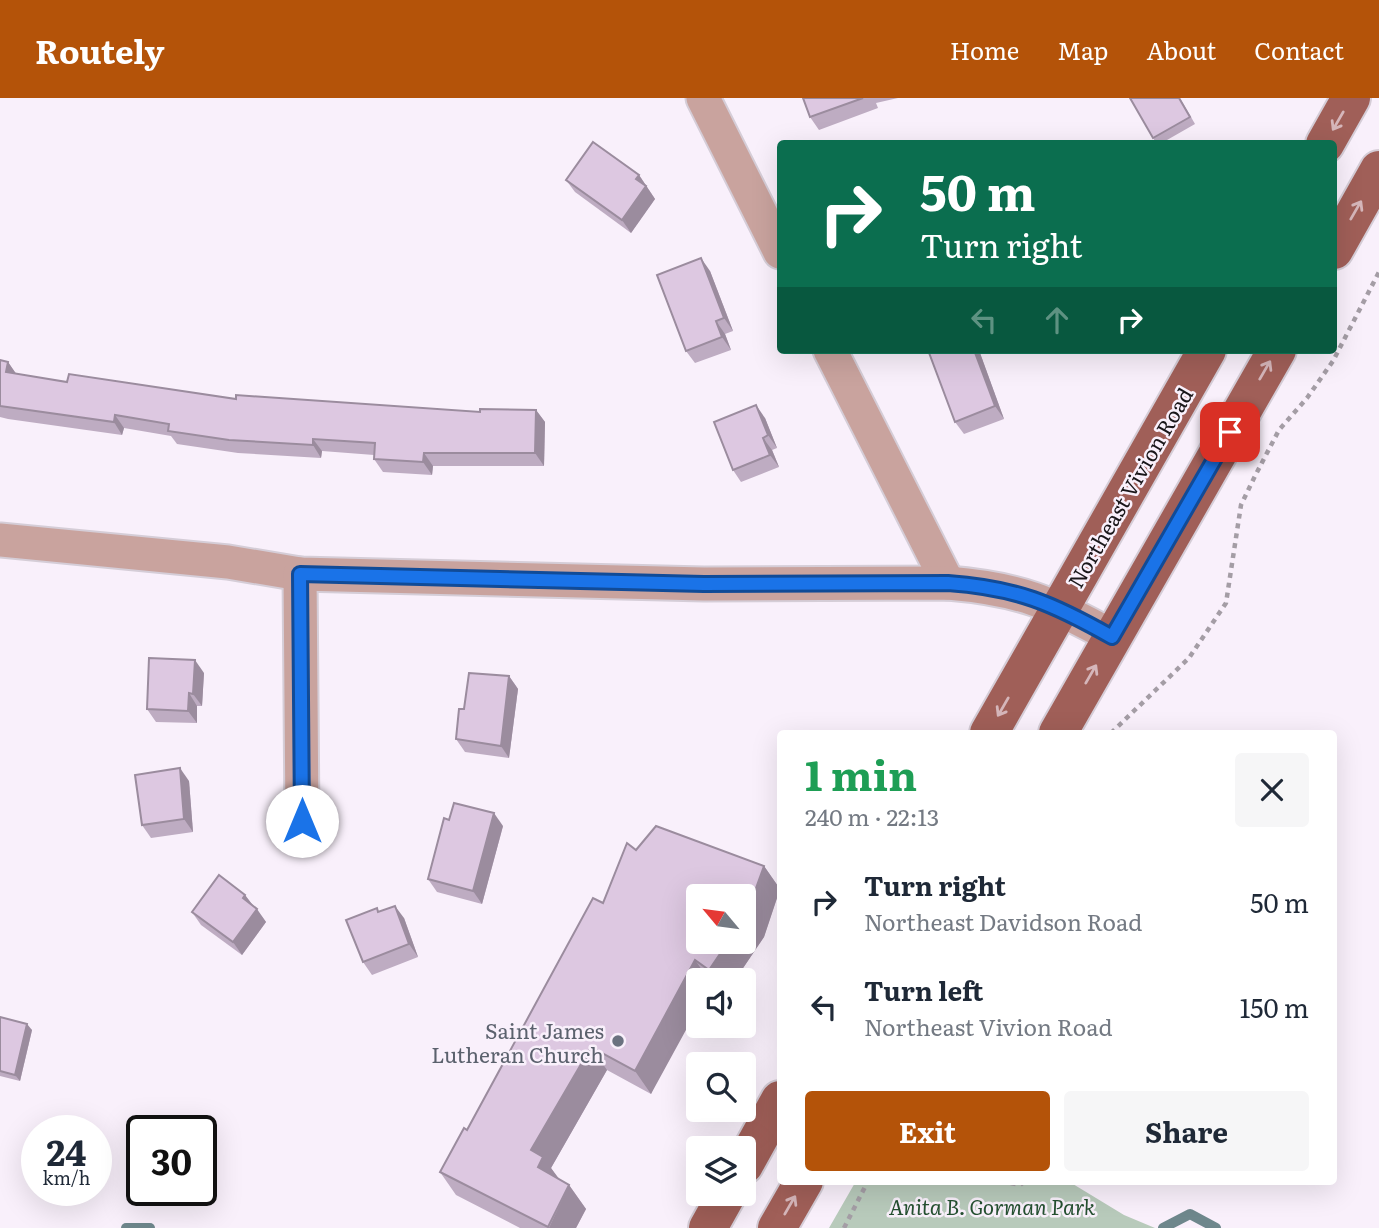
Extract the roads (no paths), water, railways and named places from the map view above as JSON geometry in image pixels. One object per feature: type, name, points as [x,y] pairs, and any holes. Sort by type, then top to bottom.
[{"type":"main road","points":[[1327,140],[1351,98]]},
{"type":"main road","points":[[1337,245],[1379,170]]},
{"type":"main road","name":"Northeast Vivion Road","points":[[991,730],[1205,354]]},
{"type":"main road","points":[[1060,730],[1275,354]]},
{"type":"main road","points":[[756,1143],[777,1105]]},
{"type":"main road","points":[[777,1228],[802,1185]]},
{"type":"main road","points":[[708,1228],[720,1206]]},
{"type":"street","points":[[703,98],[777,246]]},
{"type":"street","points":[[832,354],[948,583]]},
{"type":"street","points":[[0,540],[228,562],[300,574],[704,584],[948,583],[986,586],[1031,595],[1060,607],[1112,637]]},
{"type":"street","points":[[300,574],[302,821]]},
{"type":"waterway","points":[[1163,1228],[1190,1214],[1216,1228]]},
{"type":"waterway","points":[[126,1228],[150,1228]]},
{"type":"place","name":"Saint James Lutheran Church","points":[[618,1041]]},
{"type":"park label","name":"Anita B. Gorman Park","points":[[992,1205]]}]
